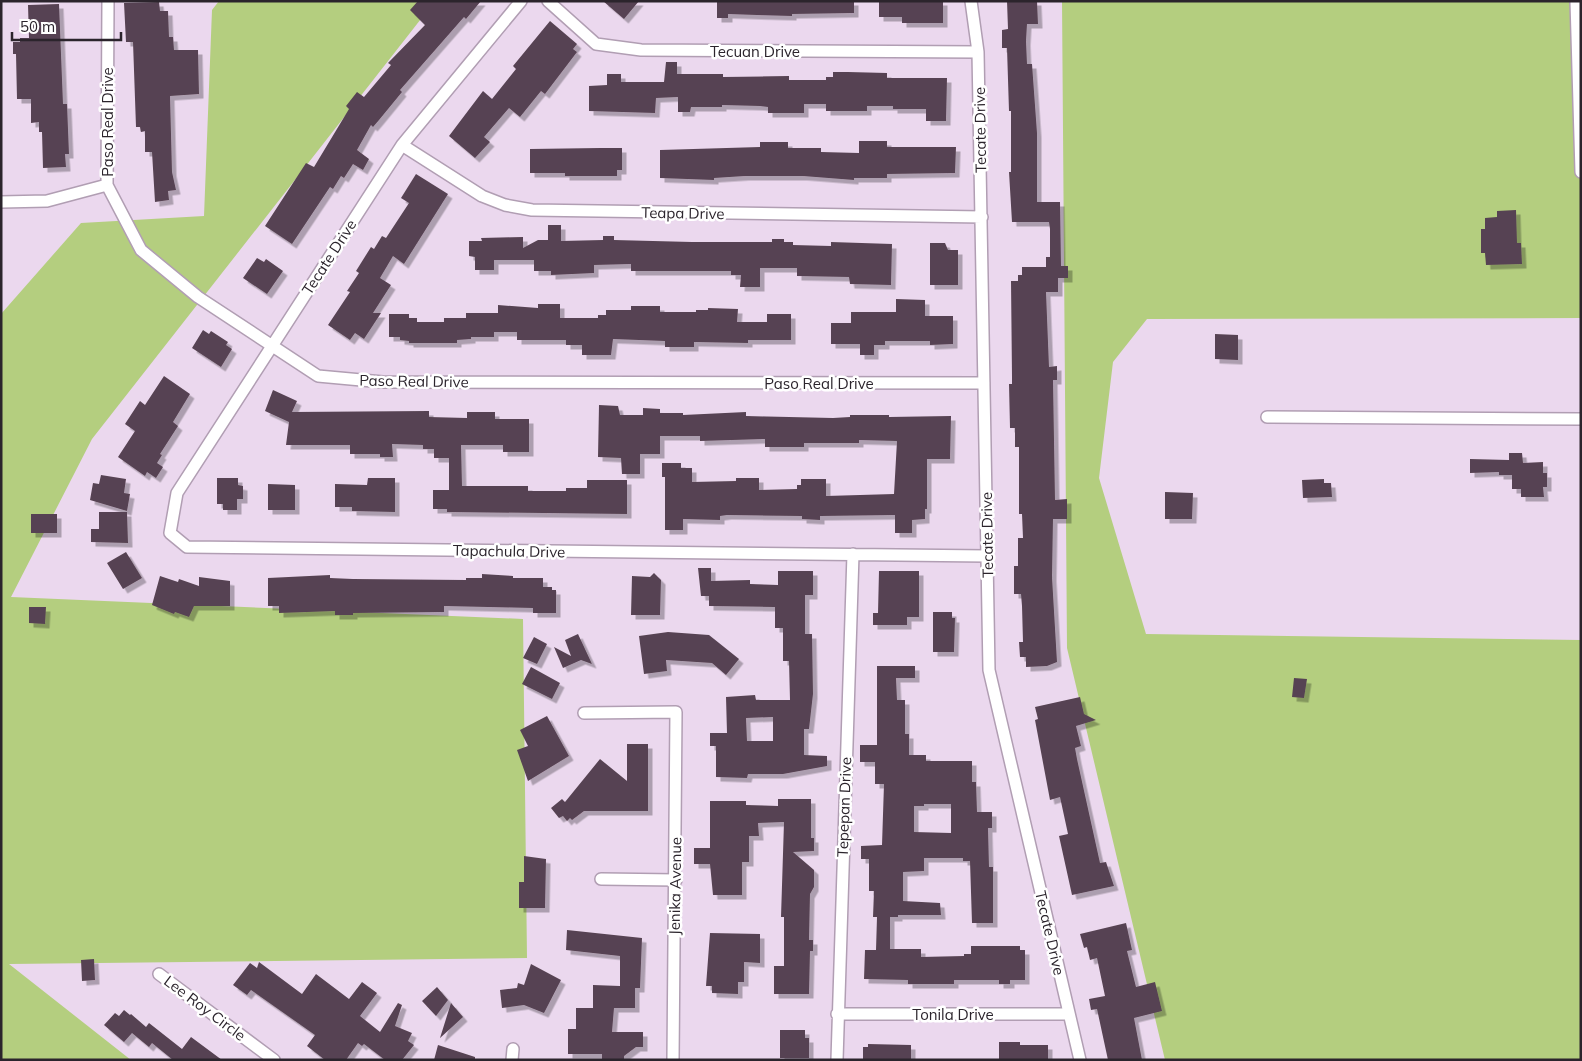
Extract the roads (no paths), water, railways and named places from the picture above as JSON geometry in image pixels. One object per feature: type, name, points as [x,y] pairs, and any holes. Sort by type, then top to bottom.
[{"type":"street","name":"Paso Real Drive","points":[[108,1],[107,185],[141,250],[198,297],[318,376],[383,382],[984,383]]},
{"type":"street","name":"Tecate Drive","points":[[170,533],[178,492],[270,346],[402,145],[521,1]]},
{"type":"street","name":"Tecuan Drive","points":[[548,1],[596,44],[641,50],[978,52]]},
{"type":"street","name":"Tecate Drive","points":[[971,1],[978,52],[989,670],[1080,1060]]},
{"type":"street","points":[[1576,1],[1581,172]]},
{"type":"street","name":"Teapa Drive","points":[[402,145],[482,196],[505,205],[532,210],[982,217]]},
{"type":"street","points":[[1,202],[47,201],[107,185]]},
{"type":"street","points":[[1266,417],[1581,419]]},
{"type":"street","name":"Tapachula Drive","points":[[170,533],[187,547],[988,556]]},
{"type":"street","name":"Tepepan Drive","points":[[837,1060],[853,554]]},
{"type":"street","name":"Jenika Avenue","points":[[584,714],[676,712],[674,1060]]},
{"type":"street","points":[[601,879],[676,880]]},
{"type":"street","name":"Lee Roy Circle","points":[[159,974],[274,1060]]},
{"type":"street","name":"Tonila Drive","points":[[837,1014],[1069,1014]]}]
